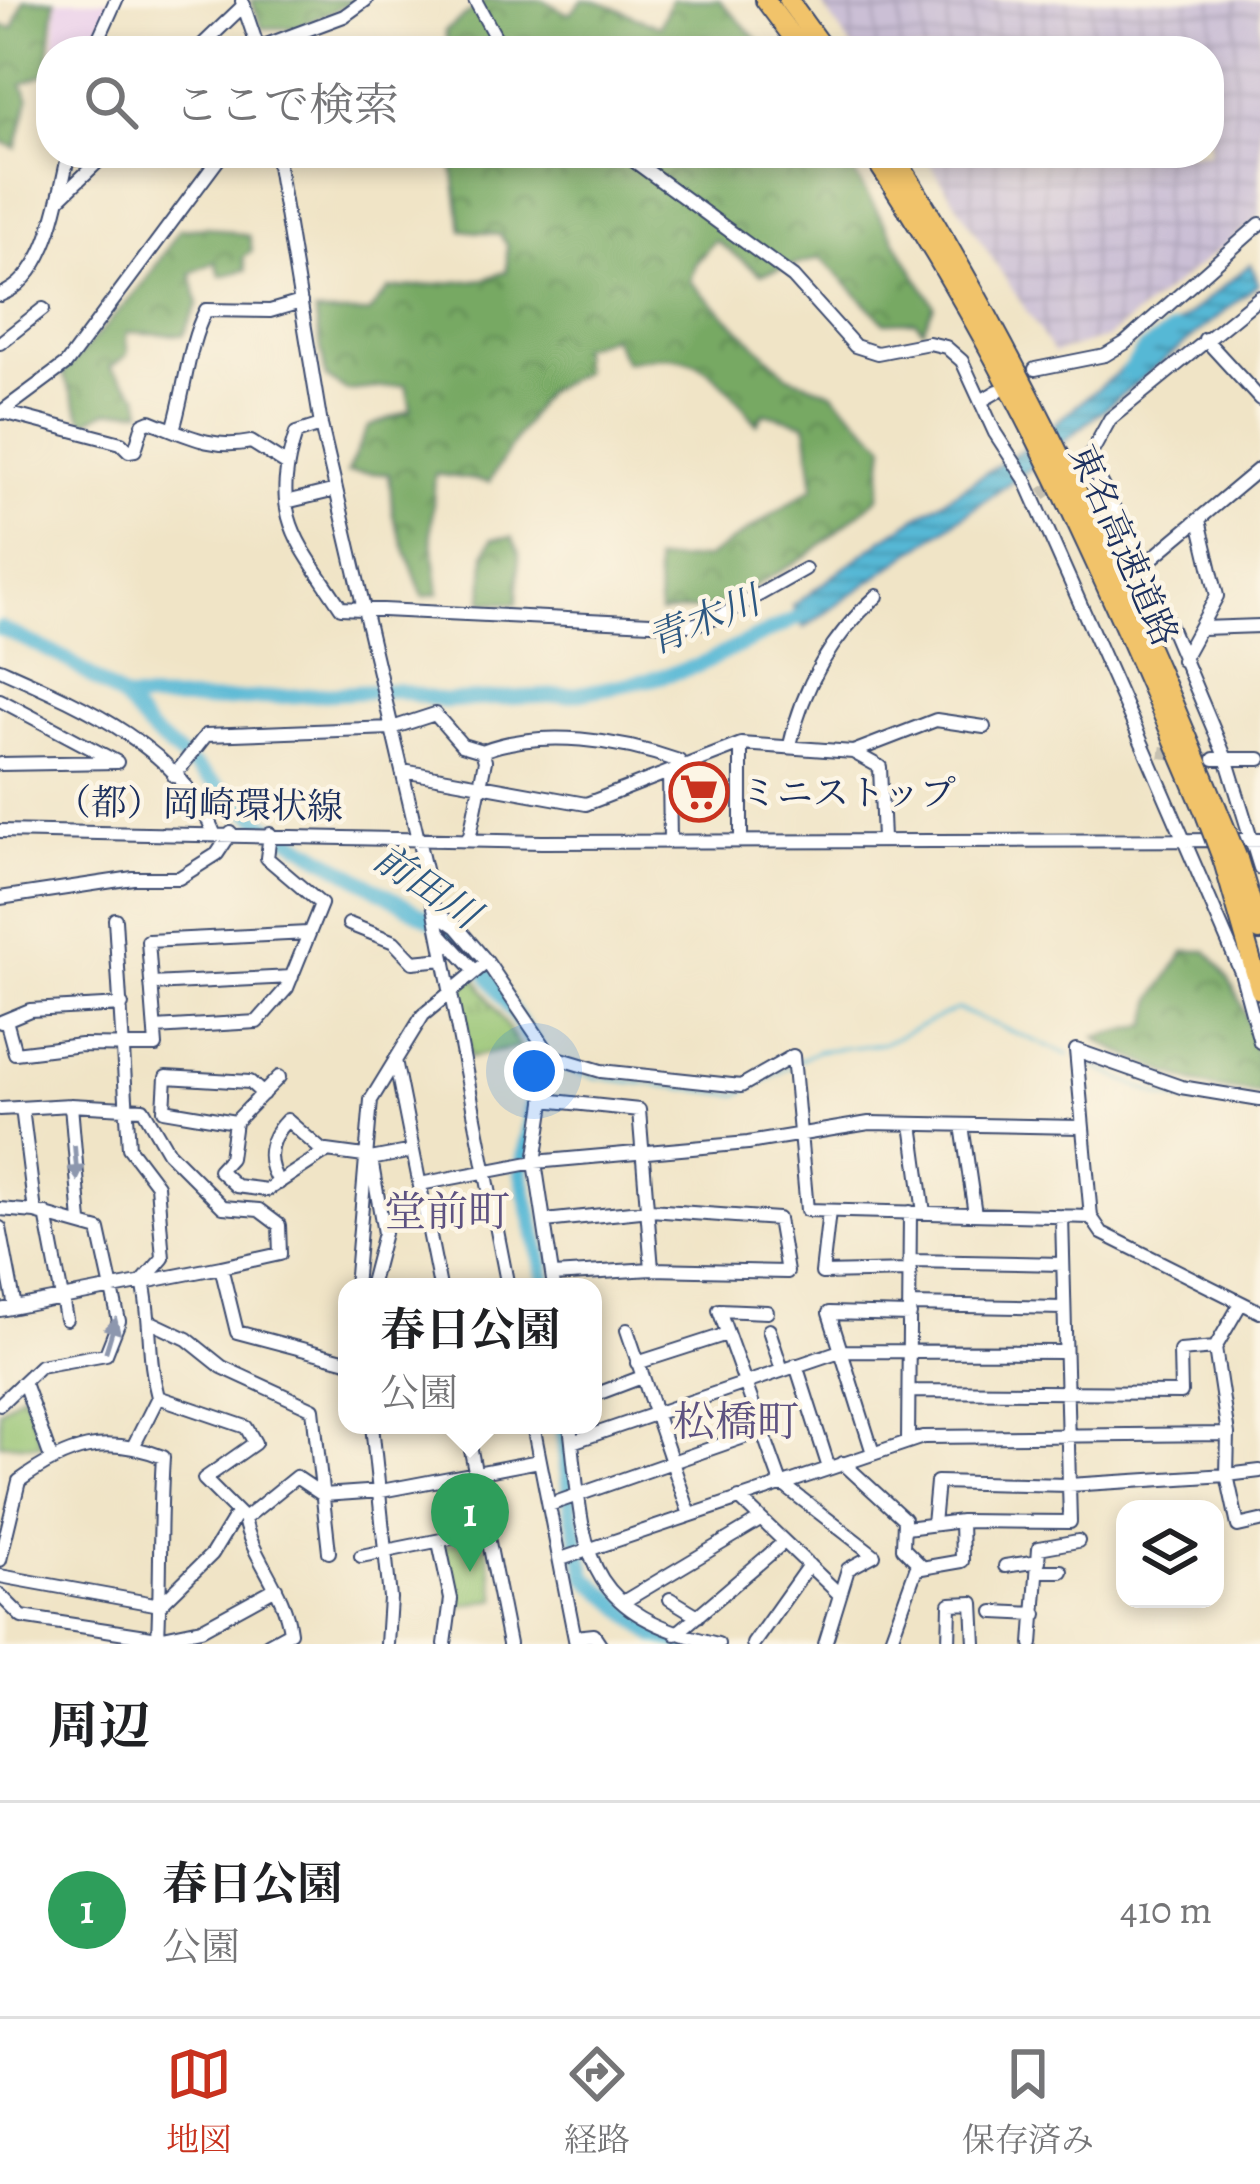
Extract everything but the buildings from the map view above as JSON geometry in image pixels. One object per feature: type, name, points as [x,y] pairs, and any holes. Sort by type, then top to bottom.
[{"type":"highway","points":[[765,0],[791,36]]},
{"type":"highway","points":[[788,0],[814,36]]},
{"type":"highway","name":"東名高速道路","points":[[881,168],[1031,407]]},
{"type":"highway","name":"東名高速道路","points":[[901,168],[1130,596],[1260,931]]},
{"type":"highway","name":"東名高速道路","points":[[1230,860],[1260,990]]},
{"type":"street","points":[[100,36],[116,0]]},
{"type":"street","points":[[292,36],[344,16],[366,0]]},
{"type":"street","points":[[475,0],[495,36]]},
{"type":"street","points":[[210,36],[243,2],[254,36]]},
{"type":"street","points":[[0,295],[16,289],[34,268],[65,168]]},
{"type":"street","points":[[58,200],[91,168]]},
{"type":"street","points":[[1,413],[66,364],[212,168]]},
{"type":"street","points":[[279,168],[321,425],[435,912],[506,1278]]},
{"type":"street","points":[[644,168],[793,277],[855,346],[878,353],[929,343],[946,346],[962,361],[995,433],[1036,494],[1153,751],[1181,840],[1241,972],[1260,1042]]},
{"type":"street","points":[[1035,369],[1106,355],[1125,343],[1260,224]]},
{"type":"street","points":[[1260,297],[1110,419],[1086,463],[1144,565],[1220,760],[1257,840],[1260,868]]},
{"type":"street","points":[[173,430],[192,365],[192,336],[206,310],[270,311],[301,302]]},
{"type":"street","points":[[0,343],[44,309]]},
{"type":"street","points":[[1205,339],[1260,400]]},
{"type":"street","points":[[981,401],[998,391]]},
{"type":"street","points":[[1,413],[121,443],[129,451],[135,449],[143,424],[151,421],[199,442],[228,446],[251,442],[286,464]]},
{"type":"street","points":[[321,425],[296,433],[286,464],[286,524],[340,608],[365,613],[692,625],[719,617],[805,569]]},
{"type":"street","points":[[1144,565],[1260,469]]},
{"type":"street","points":[[286,502],[336,490]]},
{"type":"street","points":[[1182,660],[1217,596],[1199,520]]},
{"type":"street","points":[[790,745],[798,708],[823,657],[877,596]]},
{"type":"street","points":[[1202,628],[1260,626]]},
{"type":"street","points":[[0,669],[106,718],[177,772],[214,832]]},
{"type":"street","points":[[0,700],[117,762],[0,764]]},
{"type":"street","points":[[177,772],[206,735],[391,727],[435,714],[462,745],[482,751],[502,743],[621,741],[679,760],[670,842]]},
{"type":"street","points":[[854,752],[910,726],[936,720],[984,727]]},
{"type":"street","points":[[741,744],[741,839]]},
{"type":"street","points":[[403,772],[586,804],[741,744],[854,752],[880,767],[883,839]]},
{"type":"street","points":[[470,840],[482,785],[482,751]]},
{"type":"street","points":[[1220,760],[1260,759]]},
{"type":"street","name":"（都）岡崎環状線","points":[[0,831],[670,842],[1257,840]]},
{"type":"street","points":[[0,898],[133,878],[179,878],[217,854],[230,832]]},
{"type":"street","points":[[154,1028],[257,1022],[292,977],[321,904],[267,858],[270,834]]},
{"type":"street","points":[[435,912],[457,927],[488,962],[551,1056],[601,1072],[741,1086],[794,1056],[807,1210],[1091,1217]]},
{"type":"street","points":[[116,919],[129,1148],[157,1185],[163,1258],[143,1281]]},
{"type":"street","points":[[349,923],[394,942],[413,962],[444,959]]},
{"type":"street","points":[[439,932],[475,971]]},
{"type":"street","points":[[122,1005],[30,1010],[3,1021],[15,1053],[80,1045],[156,1046],[148,941],[308,933]]},
{"type":"street","points":[[356,1278],[371,1100],[423,1015],[488,962]]},
{"type":"street","points":[[151,985],[292,977]]},
{"type":"street","points":[[1260,1100],[1181,1087],[1076,1050],[1091,1217],[1102,1233],[1260,1312]]},
{"type":"street","points":[[551,1056],[535,1162],[553,1278]]},
{"type":"street","points":[[395,1060],[438,1278]]},
{"type":"street","points":[[236,1122],[164,1110],[166,1077],[250,1082],[263,1094]]},
{"type":"street","points":[[279,1077],[236,1122],[232,1155],[220,1172],[238,1187],[267,1190],[325,1153]]},
{"type":"street","points":[[544,1100],[639,1110],[652,1269]]},
{"type":"street","points":[[71,1105],[81,1222]]},
{"type":"street","points":[[0,1109],[71,1105],[143,1109],[168,1152],[223,1207],[259,1210],[279,1225],[280,1254],[0,1310]]},
{"type":"street","points":[[22,1108],[40,1213],[66,1319]]},
{"type":"street","points":[[279,1183],[269,1168],[270,1150],[273,1134],[287,1120],[325,1153],[367,1159],[413,1150]]},
{"type":"street","points":[[419,1184],[535,1162],[802,1136],[869,1123],[1081,1126]]},
{"type":"street","points":[[908,1441],[910,1266],[917,1213],[912,1124]]},
{"type":"street","points":[[962,1125],[975,1214]]},
{"type":"street","points":[[367,1159],[384,1233],[372,1278]]},
{"type":"street","points":[[0,1209],[40,1213],[99,1230],[118,1321],[106,1354],[40,1366],[0,1404]]},
{"type":"street","points":[[545,1221],[650,1210],[778,1219],[787,1272],[652,1269],[578,1278]]},
{"type":"street","points":[[830,1210],[823,1273],[910,1266],[1063,1264]]},
{"type":"street","points":[[906,1528],[962,1521],[1067,1524],[1063,1216]]},
{"type":"street","points":[[0,1228],[15,1307]]},
{"type":"street","points":[[221,1267],[237,1332],[338,1359]]},
{"type":"street","points":[[134,1445],[158,1397],[146,1354],[153,1323],[143,1281]]},
{"type":"street","points":[[1241,1303],[1215,1348],[1228,1434],[1227,1475],[1238,1526],[1260,1521]]},
{"type":"street","points":[[873,1453],[829,1313],[1064,1308]]},
{"type":"street","points":[[767,1312],[719,1310],[781,1483],[874,1555]]},
{"type":"street","points":[[153,1323],[188,1339],[222,1367],[313,1409],[329,1552]]},
{"type":"street","points":[[627,1330],[689,1512]]},
{"type":"street","points":[[769,1330],[836,1466],[904,1519],[903,1548]]},
{"type":"street","points":[[602,1391],[727,1334]]},
{"type":"street","points":[[909,1391],[1066,1396],[1181,1393],[1180,1352],[1215,1348]]},
{"type":"street","points":[[602,1431],[840,1351],[1064,1352]]},
{"type":"street","points":[[23,1383],[51,1458]]},
{"type":"street","points":[[158,1397],[246,1427],[255,1443],[204,1479],[240,1516],[276,1588],[290,1632],[268,1644]]},
{"type":"street","points":[[555,1503],[761,1431]]},
{"type":"street","points":[[375,1434],[386,1552],[387,1644]]},
{"type":"street","points":[[468,1434],[509,1644]]},
{"type":"street","points":[[534,1434],[555,1503],[575,1641],[594,1635],[599,1644]]},
{"type":"street","points":[[571,1434],[576,1497],[587,1549],[599,1577],[659,1630],[718,1644]]},
{"type":"street","points":[[572,1442],[595,1434]]},
{"type":"street","points":[[561,1559],[908,1441],[1228,1434]]},
{"type":"street","points":[[0,1560],[5,1518],[20,1481],[63,1449],[134,1445],[163,1457],[156,1641]]},
{"type":"street","points":[[160,1605],[212,1554],[240,1516],[296,1477],[323,1496],[381,1491],[539,1461]]},
{"type":"street","points":[[933,1524],[938,1482],[1069,1485],[1260,1471]]},
{"type":"street","points":[[739,1498],[840,1595]]},
{"type":"street","points":[[623,1602],[760,1520]]},
{"type":"street","points":[[920,1565],[962,1561],[962,1521]]},
{"type":"street","points":[[361,1556],[486,1531]]},
{"type":"street","points":[[1032,1644],[1039,1548],[1078,1541]]},
{"type":"street","points":[[439,1542],[451,1599],[445,1644]]},
{"type":"street","points":[[676,1634],[784,1542]]},
{"type":"street","points":[[825,1644],[853,1563],[903,1548]]},
{"type":"street","points":[[903,1548],[920,1565]]},
{"type":"street","points":[[753,1644],[809,1565]]},
{"type":"street","points":[[889,1644],[920,1565]]},
{"type":"street","points":[[1005,1565],[1061,1571]]},
{"type":"street","points":[[0,1576],[160,1605]]},
{"type":"street","points":[[0,1595],[22,1617],[156,1641],[201,1629],[276,1588]]},
{"type":"street","points":[[670,1600],[698,1616]]},
{"type":"street","points":[[950,1644],[950,1604],[973,1604],[975,1644]]},
{"type":"street","points":[[994,1612],[1036,1614]]},
{"type":"shaded area","points":[[57,0],[111,0],[95,36],[55,36]]},
{"type":"shaded area","points":[[819,0],[1260,0],[1260,217],[1107,338],[1054,353],[933,168],[1224,168],[1224,36],[844,36]]},
{"type":"green space","points":[[24,0],[55,0],[51,36],[36,36],[36,78],[22,84],[29,99],[16,148],[0,141],[0,25],[13,28]]},
{"type":"green space","points":[[251,0],[358,0],[294,28],[262,28]]},
{"type":"green space","points":[[486,0],[543,0],[569,14],[583,0],[593,1],[660,26],[671,0],[719,0],[754,36],[446,36],[445,31]]},
{"type":"green space","points":[[453,168],[851,168],[934,305],[923,329],[915,321],[884,322],[821,258],[761,274],[715,240],[695,264],[690,281],[788,376],[832,392],[885,445],[879,497],[807,556],[718,607],[660,613],[655,561],[707,558],[814,487],[806,424],[764,413],[757,424],[702,367],[670,357],[625,362],[612,337],[579,347],[583,372],[544,393],[489,482],[435,474],[431,534],[439,593],[423,597],[393,516],[389,474],[347,472],[368,427],[411,410],[406,385],[347,391],[326,377],[315,313],[368,313],[389,289],[485,279],[507,271],[507,245],[500,235],[462,230]]},
{"type":"green space","points":[[208,227],[249,236],[252,250],[243,258],[246,270],[221,276],[215,262],[191,273],[198,304],[183,335],[127,332],[127,354],[110,367],[139,395],[142,410],[108,411],[84,422],[63,374],[147,279],[180,229]]},
{"type":"green space","points":[[512,537],[519,553],[517,604],[483,602],[485,553],[492,539]]},
{"type":"green space","points":[[1185,951],[1207,951],[1230,981],[1252,1036],[1260,1094],[1192,1082],[1128,1056],[1096,1037],[1148,1025],[1154,998]]},
{"type":"green space","points":[[475,977],[520,1047],[470,1057],[456,992]]},
{"type":"green space","points":[[24,1391],[41,1445],[0,1443],[0,1410]]},
{"type":"green space","points":[[484,1535],[497,1599],[455,1607],[443,1545]]},
{"type":"water","points":[[1251,264],[1258,284],[1035,465],[804,628],[793,606],[882,540],[1026,447]]},
{"type":"waterway","name":"青木川","points":[[1127,374],[1144,350],[1175,330]]},
{"type":"waterway","name":"青木川","points":[[0,628],[66,659],[123,699],[209,701],[396,690],[443,701],[570,695],[652,679],[697,666],[812,611]]},
{"type":"waterway","name":"前田川","points":[[123,699],[150,731],[262,822],[454,934],[486,972],[535,1045],[539,1063],[521,1172],[545,1278]]},
{"type":"waterway","points":[[799,1061],[817,1051],[882,1044],[957,1009],[1069,1055]]},
{"type":"waterway","points":[[1083,1062],[1160,1096],[1199,1104]]},
{"type":"waterway","points":[[553,1066],[598,1078],[738,1095],[791,1066]]},
{"type":"waterway","name":"前田川","points":[[563,1434],[571,1509],[586,1577],[655,1636],[691,1644]]},
{"type":"tunnel","points":[[1042,494],[1083,468]]},
{"type":"tunnel","points":[[1160,752],[1214,759]]},
{"type":"place","name":"ミニストップ","points":[[699,792]]},
{"type":"place","name":"春日公園","points":[[470,1572]]},
{"type":"district","name":"堂前町","points":[[447,1211]]},
{"type":"district","name":"松橋町","points":[[736,1421]]}]
